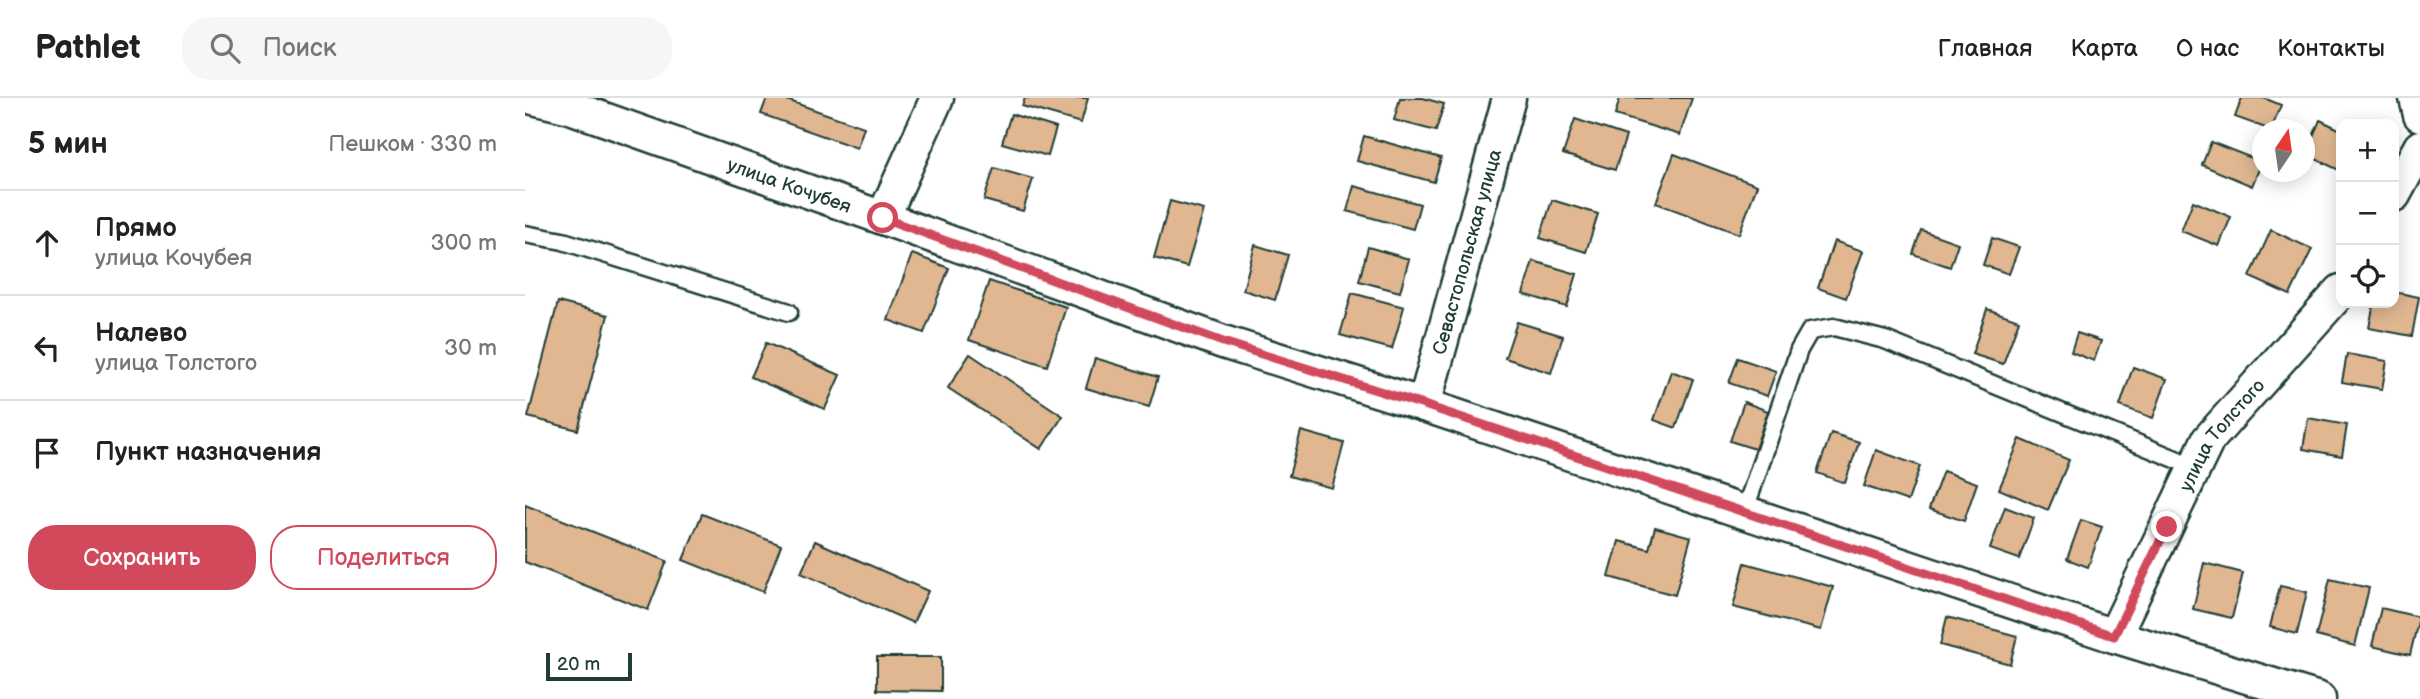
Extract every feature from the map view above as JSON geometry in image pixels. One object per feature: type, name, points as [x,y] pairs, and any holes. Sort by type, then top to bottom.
[{"type":"street","name":"улица Кочубея","points":[[533,98],[570,107],[1223,342],[1424,405],[2114,636],[2319,699]]},
{"type":"street","points":[[883,218],[937,98]]},
{"type":"street","name":"Севастопольская улица","points":[[1424,405],[1510,98]]},
{"type":"street","points":[[2416,98],[2420,115]]},
{"type":"street","points":[[2399,186],[2420,147]]},
{"type":"street","name":"улица Толстого","points":[[2114,636],[2208,440],[2336,297]]},
{"type":"lane","points":[[525,234],[563,241],[789,312]]},
{"type":"lane","points":[[1744,513],[1799,350],[1810,331],[1834,327],[1885,340],[2195,467]]},
{"type":"building","points":[[767,98],[781,98],[864,127],[857,148],[761,114]]},
{"type":"building","points":[[1025,98],[1088,98],[1081,123],[1022,106]]},
{"type":"building","points":[[1400,98],[1423,98],[1444,104],[1436,131],[1394,120]]},
{"type":"building","points":[[1620,98],[1692,98],[1680,135],[1615,115]]},
{"type":"building","points":[[2242,98],[2264,98],[2281,105],[2275,119],[2252,119],[2252,123],[2235,117]]},
{"type":"building","points":[[1011,114],[1056,128],[1048,156],[1002,143]]},
{"type":"building","points":[[1575,119],[1626,136],[1615,170],[1563,154]]},
{"type":"building","points":[[2320,120],[2336,128],[2336,169],[2315,159],[2315,131]]},
{"type":"building","points":[[1364,136],[1441,158],[1434,182],[1357,161]]},
{"type":"building","points":[[2211,142],[2252,158],[2254,182],[2252,186],[2202,165]]},
{"type":"building","points":[[1674,154],[1757,185],[1739,234],[1656,203]]},
{"type":"building","points":[[994,168],[1033,179],[1023,211],[984,200]]},
{"type":"building","points":[[1354,186],[1420,204],[1413,229],[1347,211]]},
{"type":"building","points":[[1552,200],[1598,214],[1586,252],[1540,238]]},
{"type":"building","points":[[1170,201],[1204,210],[1187,267],[1154,258]]},
{"type":"building","points":[[2193,201],[2231,217],[2219,246],[2181,231]]},
{"type":"building","points":[[1921,230],[1958,243],[1950,267],[1913,254]]},
{"type":"building","points":[[2271,230],[2312,249],[2290,295],[2250,277]]},
{"type":"building","points":[[1992,238],[2019,247],[2009,274],[1983,265]]},
{"type":"building","points":[[1834,241],[1863,251],[1846,298],[1818,288]]},
{"type":"building","points":[[1255,245],[1288,255],[1275,300],[1243,290]]},
{"type":"building","points":[[1368,247],[1409,259],[1400,292],[1359,281]]},
{"type":"building","points":[[912,254],[949,268],[924,333],[888,320]]},
{"type":"building","points":[[1533,261],[1577,274],[1567,307],[1523,294]]},
{"type":"building","points":[[989,281],[1066,307],[1047,366],[969,340]]},
{"type":"building","points":[[1352,293],[1404,307],[1392,349],[1340,335]]},
{"type":"building","points":[[2399,293],[2419,297],[2412,336],[2369,328],[2373,308],[2399,308]]},
{"type":"building","points":[[558,302],[608,315],[578,430],[528,417]]},
{"type":"building","points":[[1987,309],[2019,320],[2003,364],[1972,354]]},
{"type":"building","points":[[1517,322],[1563,336],[1551,373],[1505,358]]},
{"type":"building","points":[[2077,333],[2101,341],[2094,361],[2071,352]]},
{"type":"building","points":[[766,343],[840,375],[825,409],[751,377]]},
{"type":"building","points":[[970,354],[1063,416],[1041,449],[948,388]]},
{"type":"building","points":[[2347,354],[2387,361],[2382,389],[2342,382]]},
{"type":"building","points":[[1095,358],[1158,377],[1149,407],[1086,388]]},
{"type":"building","points":[[1738,358],[1776,371],[1767,396],[1729,383]]},
{"type":"building","points":[[2133,367],[2167,379],[2153,418],[2120,406]]},
{"type":"building","points":[[1671,371],[1693,379],[1676,428],[1654,420]]},
{"type":"building","points":[[1744,402],[1768,411],[1755,449],[1730,441]]},
{"type":"building","points":[[2308,418],[2347,425],[2342,456],[2303,449]]},
{"type":"building","points":[[1301,431],[1344,443],[1332,488],[1289,476]]},
{"type":"building","points":[[1831,433],[1859,442],[1845,483],[1817,473]]},
{"type":"building","points":[[2020,439],[2069,460],[2048,510],[1999,489]]},
{"type":"building","points":[[1876,450],[1920,466],[1908,501],[1864,486]]},
{"type":"building","points":[[1943,471],[1977,483],[1964,521],[1929,509]]},
{"type":"building","points":[[525,505],[667,561],[648,610],[525,562]]},
{"type":"building","points":[[2005,507],[2034,518],[2019,559],[1990,549]]},
{"type":"building","points":[[702,514],[781,545],[763,592],[683,560]]},
{"type":"building","points":[[2081,520],[2102,527],[2088,567],[2067,559]]},
{"type":"building","points":[[1655,527],[1691,537],[1675,595],[1609,577],[1619,541],[1649,549]]},
{"type":"building","points":[[815,541],[928,591],[913,623],[801,573]]},
{"type":"building","points":[[1745,563],[1833,587],[1821,630],[1733,607]]},
{"type":"building","points":[[2204,563],[2243,573],[2232,618],[2193,609]]},
{"type":"building","points":[[2330,579],[2369,588],[2355,646],[2316,636]]},
{"type":"building","points":[[2280,586],[2307,592],[2297,634],[2270,627]]},
{"type":"building","points":[[2381,608],[2419,617],[2410,655],[2372,646]]},
{"type":"building","points":[[1947,617],[2017,636],[2010,664],[1940,645]]},
{"type":"building","points":[[877,657],[941,657],[941,691],[877,690]]},
{"type":"route","points":[[883,218],[1223,342],[1424,405],[2114,636],[2167,527]]}]
